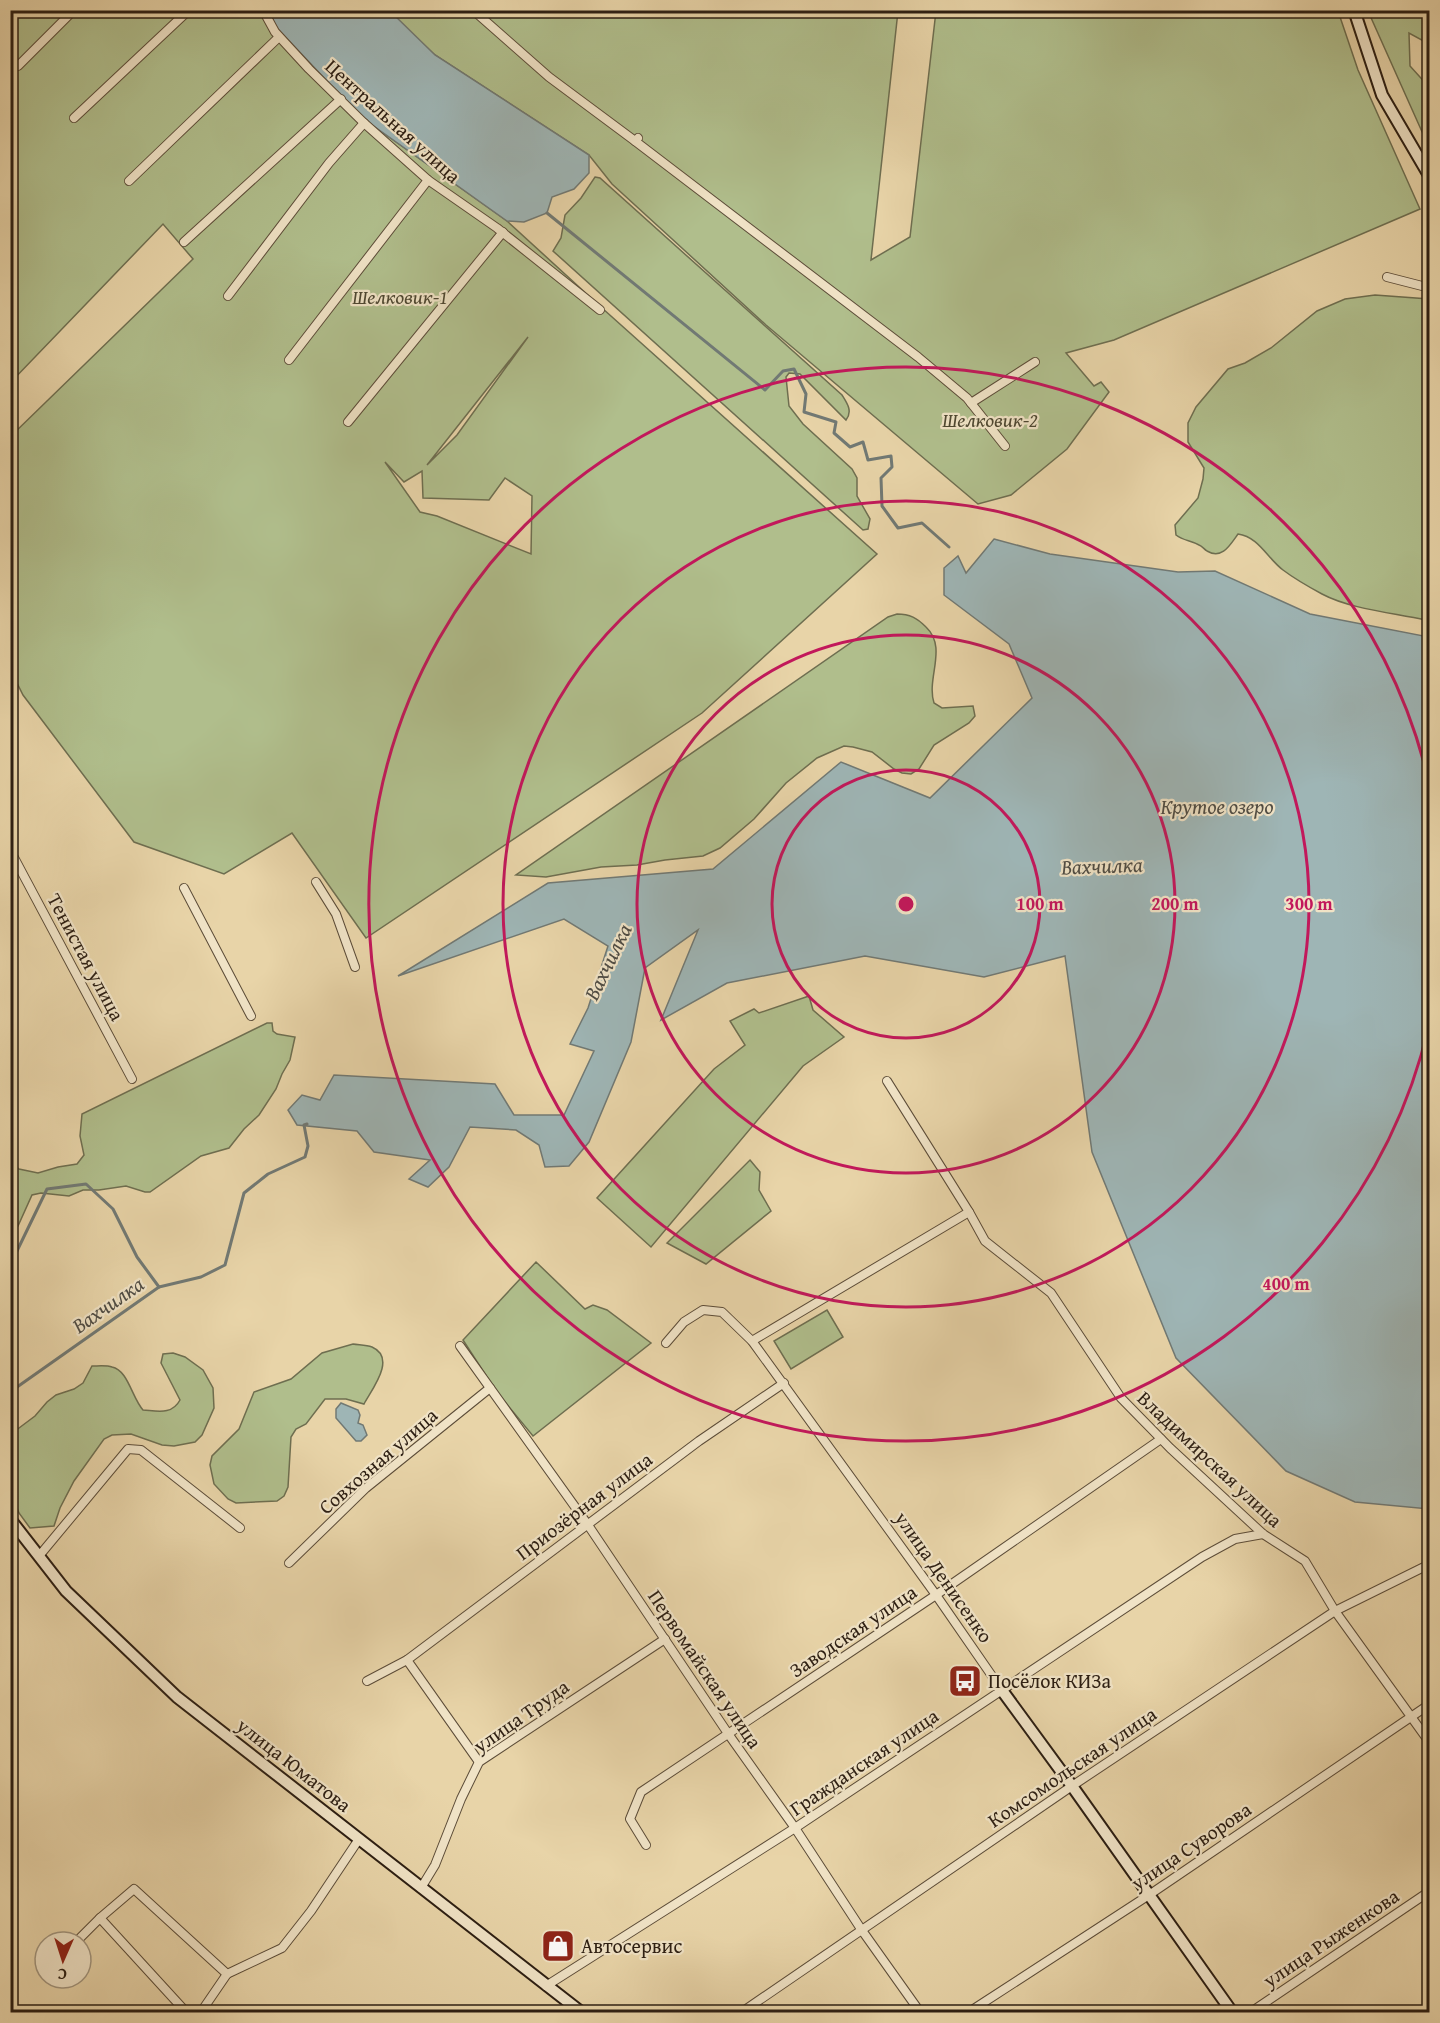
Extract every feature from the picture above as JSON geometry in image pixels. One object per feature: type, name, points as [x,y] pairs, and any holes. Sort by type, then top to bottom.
[{"type":"main road","points":[[1354,10],[1382,95],[1430,177]]},
{"type":"main road","name":"улица Юматова","points":[[10,1519],[66,1591],[177,1697],[581,2013]]},
{"type":"main road","name":"улица Денисенко","points":[[1001,1689],[1232,2013]]},
{"type":"street","points":[[18,66],[74,10]]},
{"type":"street","points":[[74,118],[189,10]]},
{"type":"street","name":"Центральная улица","points":[[263,10],[279,37],[309,69],[364,123],[428,180],[503,232],[600,310]]},
{"type":"street","points":[[473,10],[549,77],[637,139],[918,357],[971,403],[1005,446]]},
{"type":"street","points":[[129,181],[279,37]]},
{"type":"street","points":[[184,242],[341,99]]},
{"type":"street","points":[[228,296],[329,163],[364,123]]},
{"type":"street","points":[[289,360],[428,180]]},
{"type":"street","points":[[348,422],[503,232]]},
{"type":"street","points":[[1387,277],[1430,288]]},
{"type":"street","points":[[971,403],[1035,362]]},
{"type":"street","name":"Тенистая улица","points":[[10,850],[132,1079]]},
{"type":"street","points":[[316,882],[336,914],[355,967]]},
{"type":"street","points":[[184,888],[251,1016]]},
{"type":"street","name":"Владимирская улица","points":[[888,1081],[985,1241],[1051,1293],[1121,1398],[1161,1439],[1263,1534],[1305,1561],[1335,1611],[1430,1743]]},
{"type":"street","points":[[752,1341],[969,1212]]},
{"type":"street","name":"улица Денисенко","points":[[666,1342],[684,1322],[703,1310],[722,1312],[752,1341],[936,1595],[1001,1689]]},
{"type":"street","name":"Первомайская улица","points":[[460,1346],[588,1525],[920,2013]]},
{"type":"street","name":"Приозёрная улица","points":[[367,1681],[407,1660],[699,1441],[784,1383]]},
{"type":"street","name":"Совхозная улица","points":[[289,1563],[366,1488],[490,1388]]},
{"type":"street","name":"Заводская улица","points":[[646,1845],[630,1819],[641,1792],[936,1595],[1161,1439]]},
{"type":"street","points":[[39,1556],[128,1449],[141,1450],[240,1528]]},
{"type":"street","name":"Гражданская улица","points":[[546,1986],[795,1828],[1202,1557],[1236,1539],[1263,1534]]},
{"type":"street","name":"Комсомольская улица","points":[[742,2013],[861,1929],[1335,1611],[1430,1564]]},
{"type":"street","name":"улица Труда","points":[[421,1888],[435,1865],[461,1799],[479,1762],[665,1639]]},
{"type":"street","points":[[407,1660],[479,1762]]},
{"type":"street","name":"улица Суворова","points":[[969,2013],[1149,1895],[1430,1704]]},
{"type":"street","points":[[201,2013],[227,1974],[282,1948],[311,1911],[359,1839]]},
{"type":"street","points":[[88,1930],[134,1889],[227,1974]]},
{"type":"street","name":"улица Рыженкова","points":[[1251,2013],[1430,1891]]},
{"type":"street","points":[[100,1918],[186,2013]]},
{"type":"green space","name":"Шелковик-1","points":[[11,11],[267,11],[361,117],[507,221],[877,554],[702,713],[366,938],[292,833],[224,874],[134,842],[23,695],[11,671],[11,436],[193,259],[163,224],[11,382]],"holes":[[[528,337],[457,435],[427,465]],[[385,462],[404,482],[422,471],[423,498],[489,500],[505,478],[532,496],[531,554],[437,516],[420,512]]]},
{"type":"green space","name":"Шелковик-2","points":[[388,11],[898,11],[871,260],[910,237],[936,11],[1338,11],[1358,70],[1420,209],[1114,340],[1066,353],[1094,386],[1101,382],[1109,392],[1067,449],[1011,495],[978,504],[766,325],[612,184],[589,155],[435,55]]},
{"type":"green space","points":[[1368,11],[1429,11],[1429,44],[1409,33],[1410,66],[1429,87],[1429,143],[1423,134]]},
{"type":"green space","points":[[595,177],[600,178],[842,395],[849,410],[846,420],[800,374],[789,373],[786,377],[789,406],[803,424],[852,469],[857,478],[857,496],[870,519],[868,529],[863,530],[553,251],[561,238],[565,215],[581,198]]},
{"type":"green space","points":[[1375,295],[1429,299],[1430,619],[1425,620],[1359,607],[1322,594],[1283,570],[1252,539],[1245,536],[1238,534],[1225,550],[1217,554],[1176,535],[1175,525],[1198,498],[1203,479],[1204,468],[1188,442],[1188,423],[1196,407],[1228,369],[1245,363],[1271,348],[1317,311],[1345,299]]},
{"type":"green space","points":[[897,614],[916,619],[932,635],[936,654],[932,684],[934,703],[942,708],[973,706],[975,716],[969,723],[934,745],[919,769],[911,774],[902,773],[872,752],[844,746],[817,758],[786,783],[754,819],[720,848],[703,856],[637,865],[601,867],[546,877],[516,875],[888,617]]},
{"type":"green space","points":[[809,996],[813,1010],[844,1037],[803,1066],[651,1247],[597,1198],[714,1069],[745,1045],[730,1021],[754,1009],[759,1013]]},
{"type":"green space","points":[[267,1023],[272,1023],[273,1031],[277,1034],[295,1037],[290,1060],[276,1089],[259,1115],[229,1148],[201,1156],[150,1192],[126,1186],[83,1190],[69,1196],[41,1193],[32,1195],[18,1226],[11,1231],[11,1164],[19,1169],[38,1173],[77,1164],[84,1155],[80,1136],[82,1114]]},
{"type":"green space","points":[[750,1160],[760,1172],[759,1190],[771,1211],[706,1264],[667,1243]]},
{"type":"green space","points":[[536,1262],[585,1309],[593,1305],[607,1310],[651,1343],[533,1436],[496,1391],[463,1340]]},
{"type":"green space","points":[[827,1310],[843,1337],[791,1369],[774,1341]]},
{"type":"green space","points":[[353,1344],[372,1347],[379,1352],[382,1358],[383,1366],[377,1382],[364,1404],[346,1399],[325,1399],[306,1424],[296,1429],[291,1437],[288,1487],[284,1496],[277,1501],[236,1503],[228,1499],[214,1484],[210,1465],[212,1456],[239,1429],[254,1392],[291,1379],[322,1353]]},
{"type":"green space","points":[[173,1353],[185,1357],[203,1370],[213,1388],[214,1408],[202,1435],[195,1442],[174,1446],[162,1445],[131,1434],[112,1435],[104,1439],[74,1481],[60,1508],[54,1526],[30,1528],[19,1513],[11,1493],[11,1434],[35,1416],[56,1395],[74,1389],[83,1383],[92,1366],[108,1366],[122,1373],[143,1410],[164,1411],[173,1408],[180,1400],[161,1363],[163,1354]]},
{"type":"water","points":[[267,11],[390,11],[435,55],[589,155],[589,173],[574,189],[552,197],[547,213],[524,222],[507,221],[361,117],[277,28]]},
{"type":"water","name":"Крутое озеро","points":[[994,539],[1050,554],[1178,572],[1215,571],[1310,614],[1429,637],[1429,1509],[1355,1502],[1286,1471],[1176,1358],[1092,1152],[1065,956],[984,977],[865,956],[727,983],[661,1020],[698,930],[645,968],[631,1042],[589,1142],[569,1166],[545,1167],[539,1145],[516,1130],[470,1127],[449,1167],[428,1187],[409,1179],[430,1160],[374,1152],[357,1131],[297,1125],[288,1110],[302,1095],[320,1100],[334,1075],[495,1084],[514,1115],[564,1115],[594,1051],[570,1044],[588,1008],[608,946],[564,919],[398,976],[548,883],[713,869],[841,762],[930,798],[1032,698],[1009,644],[944,595],[944,568],[958,556],[966,573]]},
{"type":"water","points":[[341,1403],[358,1410],[360,1415],[358,1423],[363,1425],[367,1435],[361,1441],[356,1441],[336,1418],[336,1409]]},
{"type":"waterway","points":[[547,213],[765,390],[783,371],[794,369],[806,394],[804,412],[836,422],[834,433],[850,447],[863,442],[868,460],[891,456],[892,467],[881,478],[882,506],[898,528],[922,523],[949,547]]},
{"type":"waterway","name":"Вахчилка","points":[[10,1392],[159,1287],[201,1277],[225,1265],[244,1193],[268,1174],[305,1157],[308,1146],[304,1125],[307,1124]]},
{"type":"waterway","points":[[10,1259],[16,1253],[47,1189],[86,1184],[113,1209],[137,1257],[159,1287]]},
{"type":"place","name":"Посёлок КИЗа","points":[[965,1681]]},
{"type":"place","name":"Автосервис","points":[[558,1946]]}]
